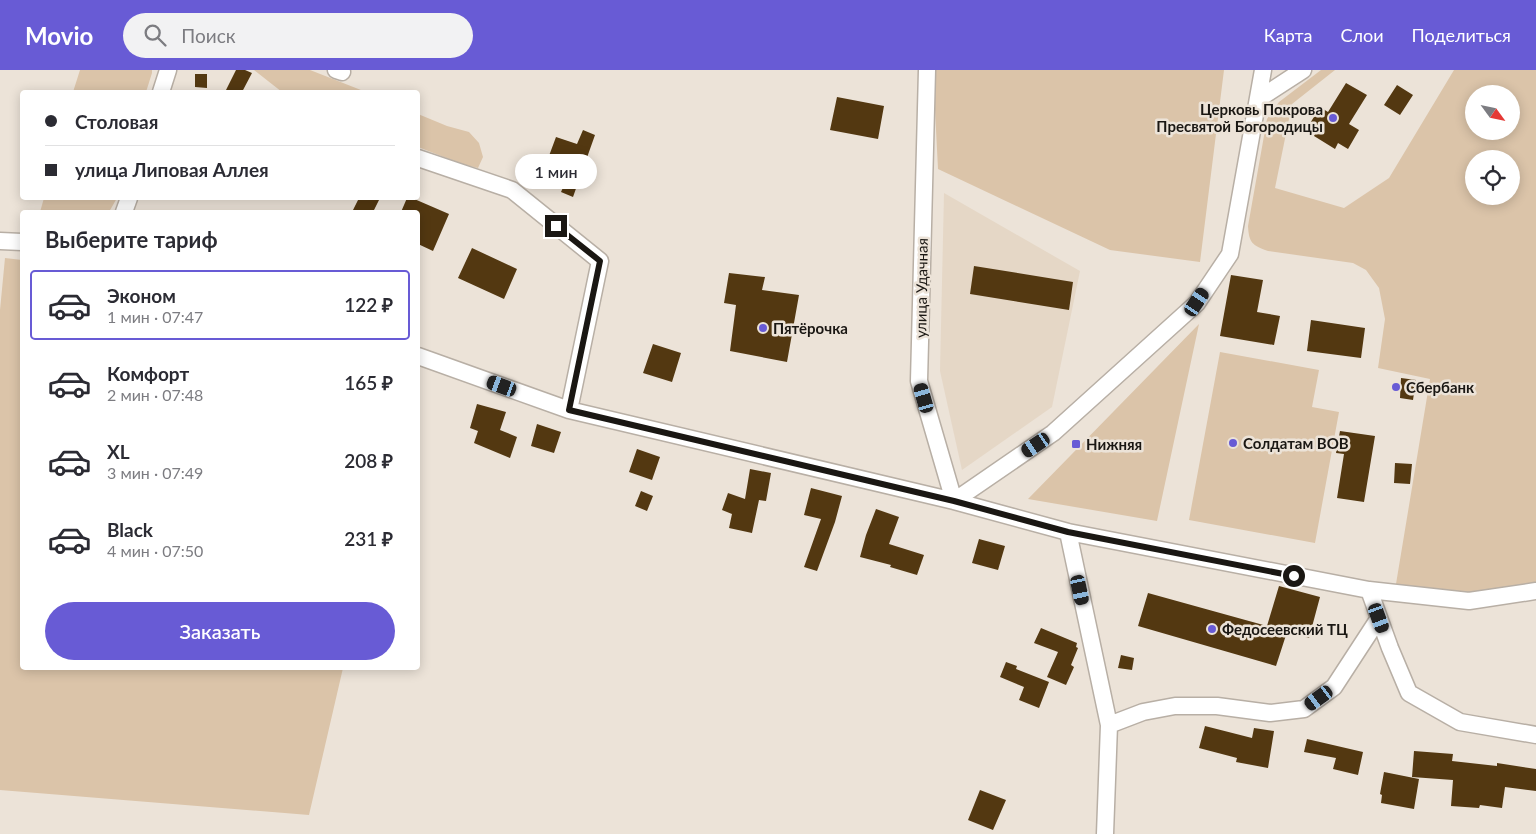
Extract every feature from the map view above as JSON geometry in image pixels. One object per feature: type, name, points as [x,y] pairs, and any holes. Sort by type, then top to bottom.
[{"type":"street","points":[[162,90],[168,70]]},
{"type":"street","name":"улица Удачная","points":[[927,70],[919,381],[954,501]]},
{"type":"street","points":[[954,501],[1053,433],[1197,302],[1230,254],[1260,98],[1263,70]]},
{"type":"street","points":[[1260,98],[1303,70]]},
{"type":"street","points":[[420,159],[512,190],[600,261],[569,410]]},
{"type":"street","points":[[0,241],[20,242]]},
{"type":"street","points":[[420,357],[569,410],[954,501],[1068,532],[1369,590],[1470,601],[1536,591]]},
{"type":"street","points":[[1068,532],[1109,725],[1105,834]]},
{"type":"street","points":[[1369,590],[1390,648],[1410,693],[1460,722],[1536,735]]},
{"type":"street","points":[[1109,725],[1143,712],[1175,706],[1217,706],[1270,714],[1304,709],[1334,687],[1379,618]]},
{"type":"shaded area","points":[[80,70],[152,70],[147,90],[74,90]]},
{"type":"shaded area","points":[[254,70],[310,70],[361,90],[279,90]]},
{"type":"shaded area","points":[[933,70],[1224,70],[1200,262],[1110,250],[938,169]]},
{"type":"shaded area","points":[[1321,70],[1335,70],[1292,104],[1275,188],[1344,208],[1389,178],[1454,70],[1536,70],[1536,585],[1466,594],[1396,584],[1430,379],[1378,368],[1385,319],[1379,288],[1366,270],[1353,263],[1268,251],[1252,243],[1248,226],[1267,119],[1279,102]]},
{"type":"shaded area","points":[[420,115],[447,126],[469,132],[479,143],[483,157],[478,168],[420,148]]},
{"type":"shaded area","points":[[944,193],[1080,271],[1052,407],[962,470],[940,371]]},
{"type":"shaded area","points":[[43,200],[116,200],[110,210],[41,210]]},
{"type":"shaded area","points":[[5,258],[20,260],[20,670],[343,670],[309,815],[0,790],[0,310]]},
{"type":"shaded area","points":[[1199,324],[1157,521],[1028,499]]},
{"type":"shaded area","points":[[1220,352],[1319,370],[1312,407],[1339,412],[1315,543],[1189,520]]},
{"type":"building","points":[[236,70],[245,70],[252,73],[243,90],[226,90]]},
{"type":"building","points":[[195,74],[207,74],[207,88],[195,87]]},
{"type":"building","name":"Церковь Покрова Пресвятой Богородицы","points":[[1346,83],[1367,95],[1349,124],[1359,130],[1348,149],[1338,143],[1335,149],[1314,136],[1317,130],[1309,125],[1320,107],[1328,112]]},
{"type":"building","points":[[1397,85],[1413,95],[1400,115],[1384,105]]},
{"type":"building","points":[[837,97],[884,106],[878,139],[830,130]]},
{"type":"building","points":[[583,130],[595,135],[573,197],[561,192],[566,181],[543,172],[556,137],[577,144]]},
{"type":"building","points":[[358,200],[379,200],[374,210],[353,210]]},
{"type":"building","points":[[406,200],[417,200],[449,214],[433,251],[420,245],[420,210],[402,210]]},
{"type":"building","points":[[472,248],[517,269],[504,299],[458,278]]},
{"type":"building","points":[[974,266],[1073,282],[1069,310],[970,294]]},
{"type":"building","name":"Пятёрочка","points":[[729,273],[765,277],[762,290],[799,295],[787,362],[730,351],[736,305],[724,303]]},
{"type":"building","points":[[1231,275],[1263,280],[1257,312],[1280,316],[1274,345],[1220,336]]},
{"type":"building","points":[[1311,320],[1365,328],[1361,358],[1307,351]]},
{"type":"building","points":[[653,344],[681,353],[672,382],[643,373]]},
{"type":"building","points":[[1401,378],[1416,380],[1413,400],[1400,398]]},
{"type":"building","points":[[477,404],[506,412],[500,430],[517,437],[510,458],[474,443],[478,431],[470,428]]},
{"type":"building","points":[[537,424],[561,432],[554,453],[531,446]]},
{"type":"building","points":[[1340,431],[1375,436],[1364,502],[1337,498],[1344,454],[1336,453]]},
{"type":"building","points":[[637,449],[660,457],[652,480],[629,472]]},
{"type":"building","points":[[1395,463],[1412,464],[1410,484],[1394,483]]},
{"type":"building","points":[[750,469],[771,473],[766,501],[759,500],[752,533],[729,528],[732,514],[722,510],[728,493],[745,499]]},
{"type":"building","points":[[811,488],[842,496],[835,522],[817,571],[804,567],[821,519],[804,515]]},
{"type":"building","points":[[641,491],[653,496],[647,511],[635,506]]},
{"type":"building","points":[[876,509],[899,517],[889,544],[924,555],[917,575],[890,567],[891,565],[860,557]]},
{"type":"building","points":[[979,539],[1005,546],[998,570],[972,563]]},
{"type":"building","name":"Федосеевский ТЦ","points":[[1279,586],[1320,597],[1309,638],[1287,632],[1276,666],[1138,626],[1148,593],[1267,626]]},
{"type":"building","points":[[1041,628],[1077,643],[1076,647],[1078,648],[1071,665],[1074,667],[1066,685],[1047,677],[1058,652],[1034,643]]},
{"type":"building","points":[[1121,655],[1134,658],[1132,670],[1118,668]]},
{"type":"building","points":[[1006,662],[1017,666],[1016,669],[1049,682],[1039,708],[1019,700],[1024,687],[1000,677]]},
{"type":"building","points":[[1205,726],[1252,738],[1254,728],[1274,731],[1268,768],[1236,762],[1237,758],[1199,748]]},
{"type":"building","points":[[1307,739],[1363,752],[1358,775],[1333,769],[1336,758],[1304,752]]},
{"type":"building","points":[[1414,751],[1453,754],[1452,761],[1497,766],[1497,763],[1536,769],[1536,791],[1505,787],[1502,808],[1480,805],[1479,808],[1451,806],[1453,780],[1412,777]]},
{"type":"building","points":[[1384,772],[1419,779],[1414,809],[1381,803],[1382,795],[1380,794]]},
{"type":"building","points":[[980,790],[1006,800],[993,830],[968,820]]},
{"type":"place","name":"Церковь Покрова Пресвятой Богородицы","points":[[1333,118]]},
{"type":"place","name":"Пятёрочка","points":[[763,328]]},
{"type":"place","name":"Сбербанк","points":[[1396,387]]},
{"type":"place","name":"Солдатам ВОВ","points":[[1233,443]]},
{"type":"place","name":"Нижняя","points":[[1076,444]]},
{"type":"place","name":"Федосеевский ТЦ","points":[[1212,629]]},
{"type":"route","points":[[556,226],[600,261],[569,410],[954,501],[1068,532],[1294,576]]}]
